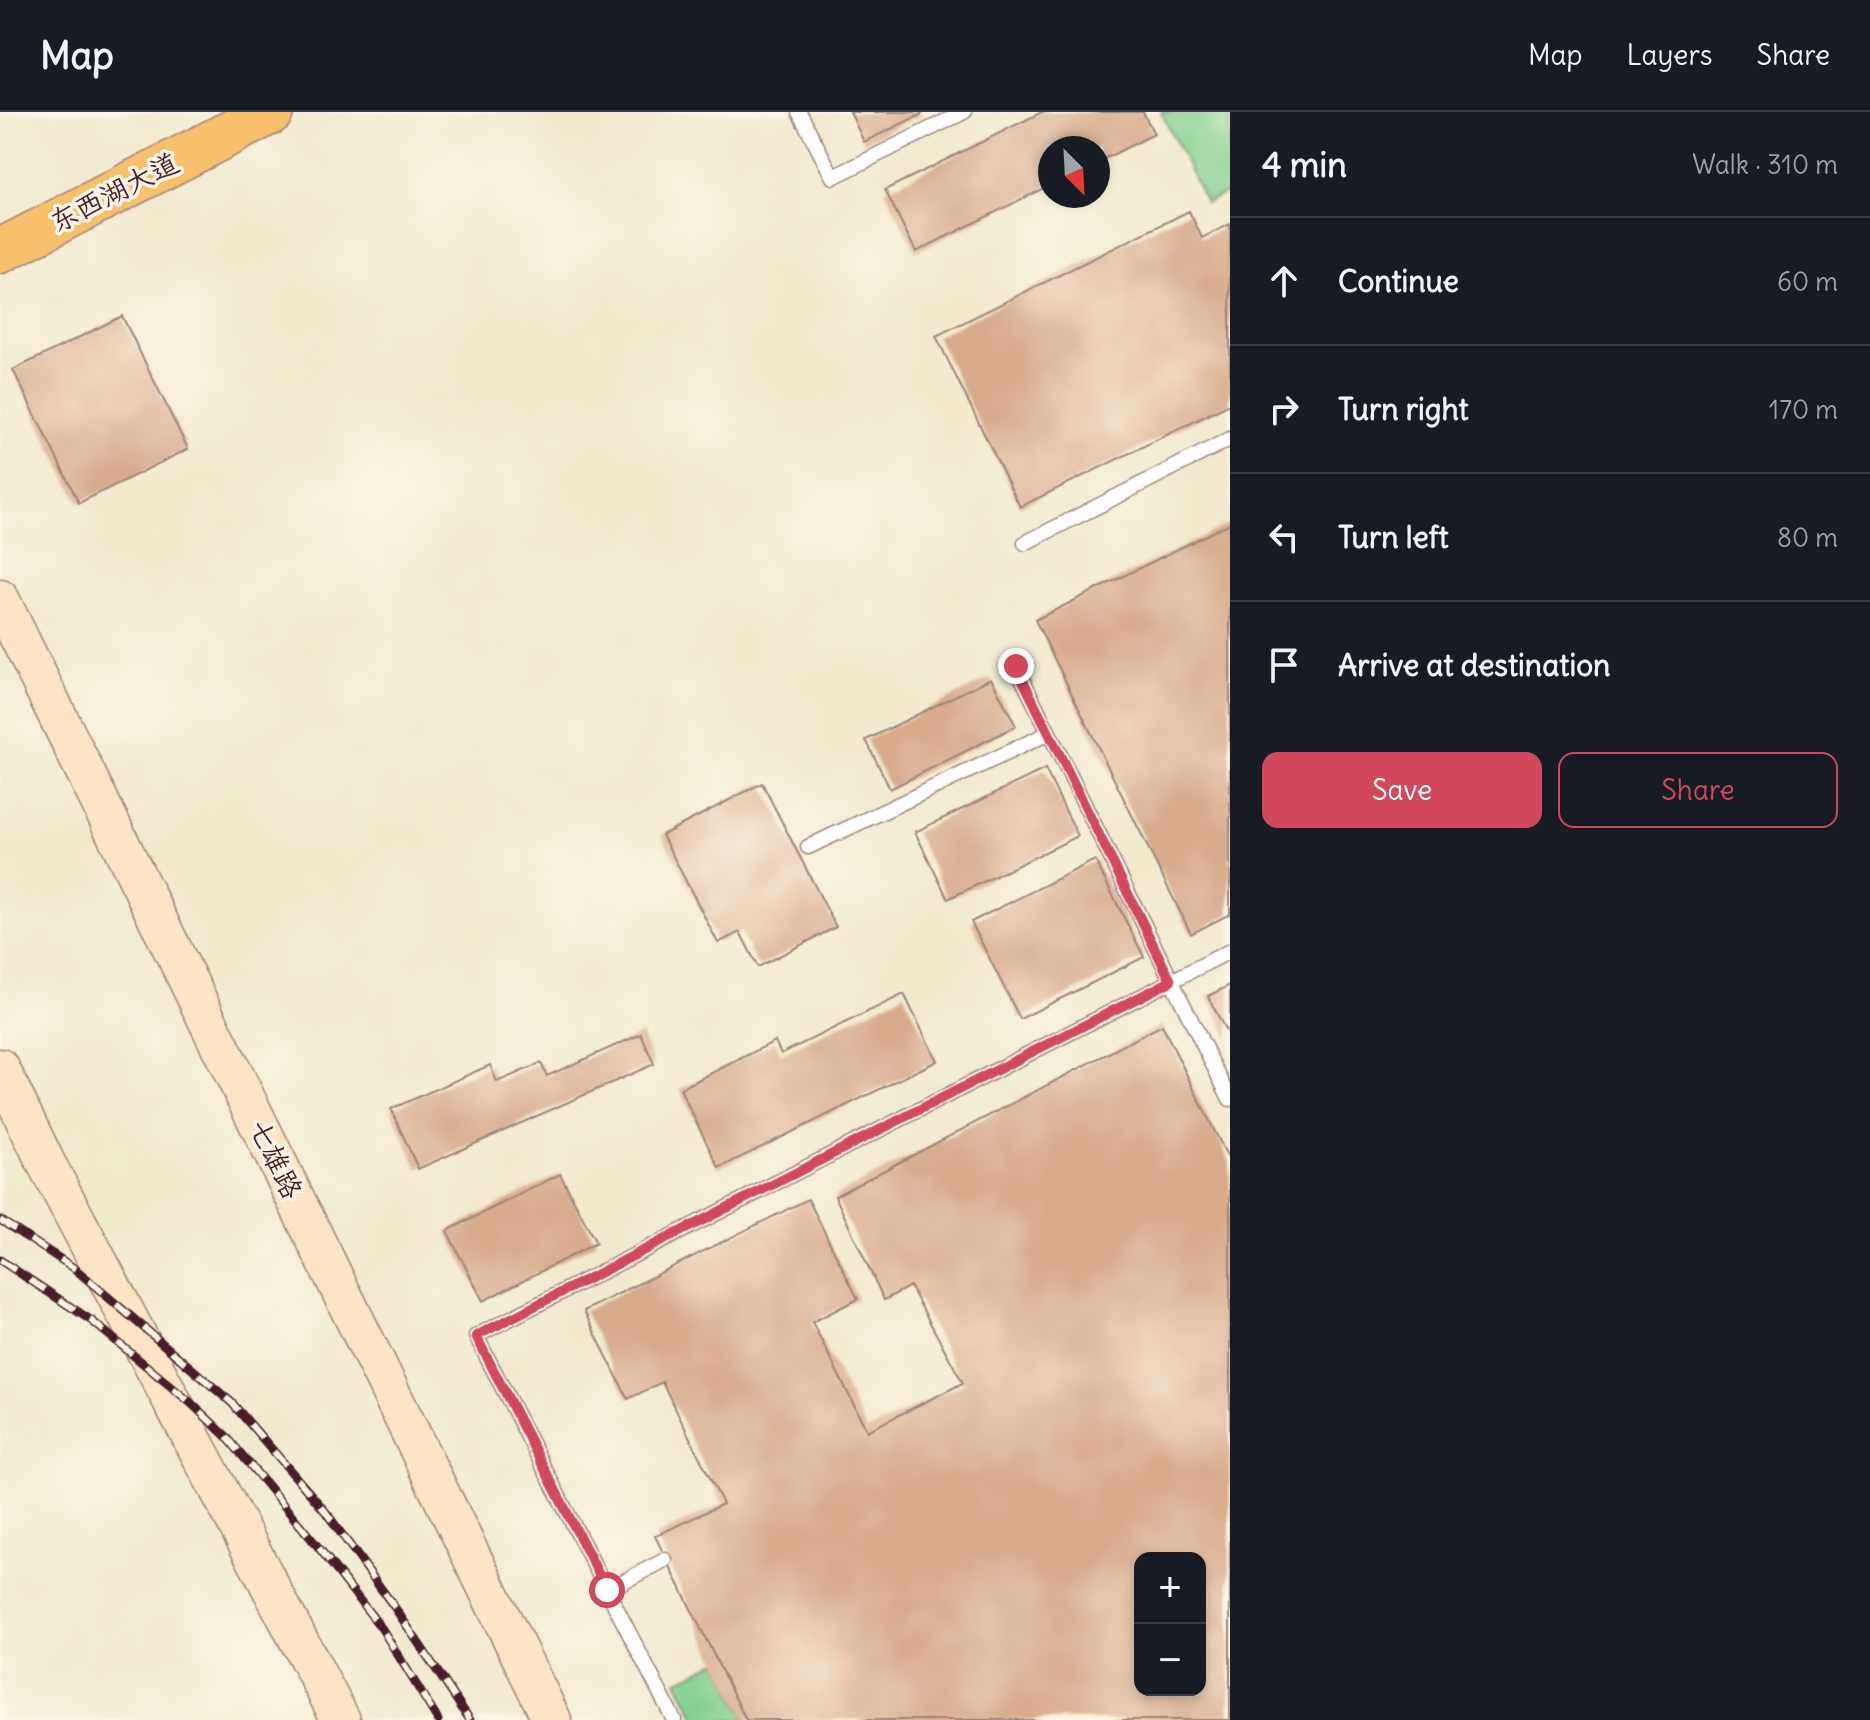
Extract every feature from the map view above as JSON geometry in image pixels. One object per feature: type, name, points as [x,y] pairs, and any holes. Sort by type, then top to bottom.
[{"type":"highway","name":"东西湖大道","points":[[0,251],[271,112]]},
{"type":"street","name":"七雄路","points":[[0,599],[552,1720]]},
{"type":"street","points":[[0,1068],[45,1161],[341,1720]]},
{"type":"lane","points":[[799,112],[833,177],[964,112]]},
{"type":"lane","points":[[1025,543],[1230,439]]},
{"type":"lane","points":[[1016,666],[1230,1099]]},
{"type":"lane","points":[[808,847],[1049,733]]},
{"type":"lane","points":[[674,1720],[476,1336],[1230,951]]},
{"type":"lane","points":[[607,1590],[665,1560]]},
{"type":"green space","points":[[1161,112],[1230,112],[1230,191],[1206,203]]},
{"type":"green space","points":[[717,1661],[746,1720],[697,1720],[677,1681]]},
{"type":"building","points":[[850,112],[920,112],[922,114],[864,142]]},
{"type":"building","points":[[1042,112],[1143,112],[1154,134],[1110,156],[1110,136],[1038,136],[1038,191],[916,252],[885,190]]},
{"type":"building","points":[[1189,211],[1202,238],[1230,224],[1230,404],[1020,507],[936,336]]},
{"type":"building","points":[[122,316],[188,449],[79,503],[13,370]]},
{"type":"building","points":[[1230,523],[1230,914],[1191,934],[1035,620]]},
{"type":"building","points":[[991,678],[1016,726],[890,789],[866,740]]},
{"type":"building","points":[[1045,769],[1078,836],[948,899],[915,832]]},
{"type":"building","points":[[762,783],[836,927],[758,967],[740,932],[718,943],[662,835]]},
{"type":"building","points":[[1095,860],[1144,957],[1020,1019],[971,922]]},
{"type":"building","points":[[1230,985],[1230,1039],[1208,996]]},
{"type":"building","points":[[904,994],[937,1061],[719,1168],[680,1089],[775,1041],[781,1054]]},
{"type":"building","points":[[1162,1025],[1230,1162],[1230,1720],[746,1720],[655,1536],[723,1504],[662,1382],[628,1399],[584,1311],[808,1199],[858,1299],[812,1322],[867,1431],[963,1383],[910,1286],[884,1300],[835,1196]]},
{"type":"building","points":[[641,1034],[654,1064],[418,1169],[391,1109],[490,1065],[497,1082],[541,1063],[547,1076]]},
{"type":"building","points":[[560,1174],[596,1243],[483,1301],[447,1231]]},
{"type":"railway","points":[[0,1220],[74,1268],[232,1403],[325,1511],[470,1720]]},
{"type":"railway","points":[[0,1260],[92,1321],[227,1437],[382,1629],[438,1720]]},
{"type":"route","points":[[607,1590],[476,1336],[1171,981],[1016,666]]}]
